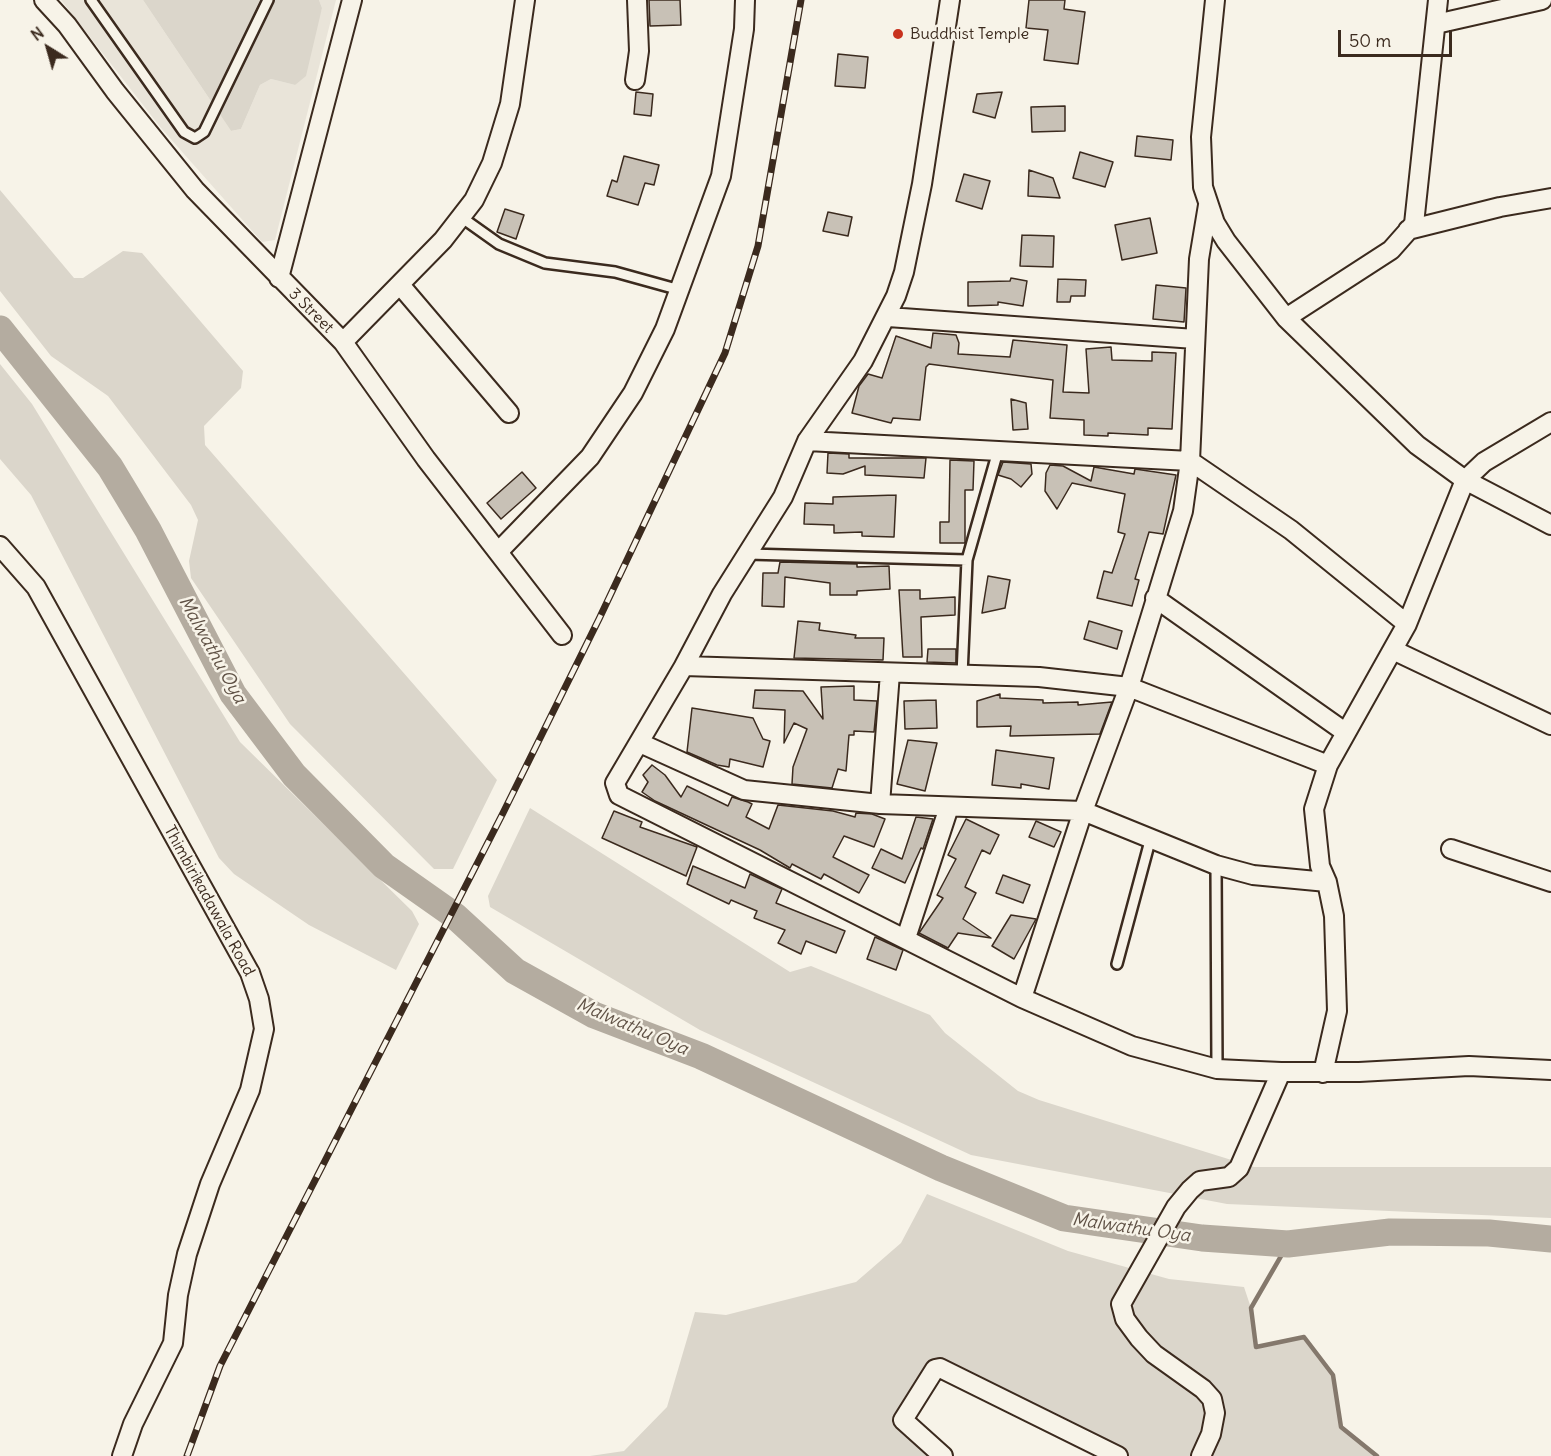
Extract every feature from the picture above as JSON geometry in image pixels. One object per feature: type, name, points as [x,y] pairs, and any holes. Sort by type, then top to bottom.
[{"type":"street","name":"3 Street","points":[[44,0],[67,25],[115,91],[195,190],[343,342],[426,459],[562,635]]},
{"type":"street","points":[[279,278],[352,0]]},
{"type":"street","points":[[343,342],[401,286],[474,200],[492,163],[510,104],[525,0]]},
{"type":"street","points":[[635,80],[639,51],[637,0]]},
{"type":"street","points":[[498,552],[590,457],[604,439],[647,366],[681,291],[721,176],[744,30],[745,0]]},
{"type":"street","points":[[950,0],[922,184],[904,272],[888,317],[863,361],[807,441],[783,497],[722,594],[684,666],[615,783],[619,795],[1022,998],[1132,1046],[1217,1070],[1323,1073],[1469,1066],[1551,1070]]},
{"type":"street","points":[[1215,0],[1201,137],[1203,187],[1208,205],[1226,241],[1286,318],[1395,426],[1465,480],[1551,525]]},
{"type":"street","points":[[1286,318],[1391,250],[1414,224],[1438,0]]},
{"type":"street","points":[[1436,24],[1542,0]]},
{"type":"street","points":[[1408,231],[1500,207],[1551,198]]},
{"type":"street","points":[[1022,998],[1083,812],[1129,687],[1183,511],[1190,461],[1199,259],[1208,205]]},
{"type":"street","points":[[401,286],[509,413]]},
{"type":"street","points":[[888,317],[1196,339]]},
{"type":"street","points":[[1323,1073],[1337,1011],[1334,916],[1327,882],[1320,866],[1314,809],[1328,765],[1407,624],[1465,480],[1484,462],[1551,422]]},
{"type":"street","points":[[807,441],[1190,461],[1292,530],[1407,624]]},
{"type":"street","name":"Thimbirikadawala Road","points":[[0,546],[36,587],[250,973],[259,999],[264,1029],[250,1090],[210,1184],[187,1254],[178,1295],[173,1343],[134,1424],[124,1456]]},
{"type":"street","points":[[1155,598],[1345,732]]},
{"type":"street","points":[[1393,650],[1551,724]]},
{"type":"street","points":[[684,666],[1039,677],[1129,687],[1328,765]]},
{"type":"street","points":[[880,804],[890,673]]},
{"type":"street","points":[[640,743],[744,790],[880,804],[1083,812],[1150,841],[1216,865],[1252,875],[1327,882]]},
{"type":"street","points":[[906,938],[950,807]]},
{"type":"street","points":[[1451,849],[1551,882]]},
{"type":"street","points":[[1201,1456],[1213,1424],[1215,1413],[1212,1399],[1203,1389],[1154,1354],[1125,1319],[1121,1304],[1148,1260],[1176,1206],[1200,1181],[1229,1177],[1239,1168],[1281,1072]]},
{"type":"street","points":[[943,1456],[903,1420],[934,1369],[940,1368],[1118,1456]]},
{"type":"lane","points":[[91,0],[184,132],[195,138],[204,132],[268,0]]},
{"type":"lane","points":[[461,217],[500,244],[545,263],[615,272],[681,291]]},
{"type":"lane","points":[[962,675],[967,560],[998,451]]},
{"type":"lane","points":[[748,554],[967,560]]},
{"type":"lane","points":[[1117,964],[1150,841]]},
{"type":"lane","points":[[1216,865],[1217,1070]]},
{"type":"shaded area","points":[[61,0],[143,0],[231,131],[241,129],[260,85],[271,79],[295,85],[322,8],[319,0],[336,0],[275,240],[262,242],[161,128]]},
{"type":"shaded area","points":[[143,0],[319,0],[322,8],[306,76],[295,85],[271,79],[260,85],[241,129],[231,131]]},
{"type":"shaded area","points":[[0,190],[74,278],[83,278],[123,251],[142,253],[243,371],[241,388],[204,426],[205,445],[497,780],[453,869],[434,869],[290,724],[191,578],[189,561],[198,520],[191,505],[108,396],[51,356],[0,291]]},
{"type":"shaded area","points":[[0,364],[32,404],[240,742],[412,911],[419,924],[396,970],[309,925],[234,874],[219,858],[31,495],[0,459]]},
{"type":"shaded area","points":[[530,808],[790,972],[811,966],[930,1015],[945,1033],[1018,1091],[1039,1100],[1254,1167],[1551,1167],[1551,1218],[1227,1204],[971,1155],[700,1030],[490,907],[488,896]]},
{"type":"shaded area","points":[[927,1194],[1068,1251],[1169,1279],[1244,1287],[1251,1308],[1256,1346],[1304,1337],[1333,1375],[1341,1427],[1377,1456],[1118,1456],[940,1368],[903,1420],[943,1456],[590,1456],[624,1451],[667,1407],[695,1312],[726,1315],[856,1282],[901,1243]]},
{"type":"building","points":[[649,0],[680,0],[681,25],[650,26]]},
{"type":"building","points":[[1029,0],[1065,0],[1064,9],[1085,12],[1078,64],[1044,60],[1048,30],[1026,28]]},
{"type":"building","points":[[838,54],[868,57],[865,88],[835,86]]},
{"type":"building","points":[[636,92],[653,94],[651,116],[634,114]]},
{"type":"building","points":[[1002,92],[995,118],[973,112],[977,94]]},
{"type":"building","points":[[1065,106],[1065,131],[1032,132],[1031,107]]},
{"type":"building","points":[[1137,136],[1173,140],[1171,160],[1135,156]]},
{"type":"building","points":[[1080,152],[1113,162],[1105,187],[1073,178]]},
{"type":"building","points":[[624,156],[659,165],[654,185],[645,183],[638,205],[607,196],[612,180],[617,182]]},
{"type":"building","points":[[1029,170],[1053,178],[1060,198],[1028,196]]},
{"type":"building","points":[[964,174],[990,181],[982,209],[956,201]]},
{"type":"building","points":[[505,209],[524,215],[516,239],[497,232]]},
{"type":"building","points":[[828,212],[852,217],[848,236],[823,231]]},
{"type":"building","points":[[1150,218],[1157,253],[1122,260],[1115,225]]},
{"type":"building","points":[[1022,235],[1054,236],[1053,267],[1020,266]]},
{"type":"building","points":[[1011,278],[1027,281],[1023,306],[998,302],[998,305],[968,306],[968,282],[1010,281]]},
{"type":"building","points":[[1058,279],[1086,280],[1085,296],[1071,296],[1070,302],[1057,302]]},
{"type":"building","points":[[1156,285],[1186,288],[1184,322],[1153,319]]},
{"type":"building","points":[[933,333],[956,335],[959,343],[958,354],[1010,357],[1013,340],[1067,345],[1063,392],[1089,393],[1086,349],[1111,347],[1112,360],[1152,361],[1152,352],[1176,353],[1172,429],[1148,428],[1148,435],[1108,433],[1108,436],[1084,435],[1084,420],[1050,418],[1053,380],[929,364],[926,367],[920,420],[893,418],[891,423],[852,413],[859,386],[868,374],[882,378],[896,336],[931,348]]},
{"type":"building","points":[[1011,399],[1026,403],[1028,429],[1013,430]]},
{"type":"building","points":[[828,453],[849,454],[849,458],[926,458],[924,478],[865,475],[865,466],[843,474],[827,473]]},
{"type":"building","points":[[950,460],[974,461],[973,490],[965,490],[965,543],[940,543],[940,522],[949,522]]},
{"type":"building","points":[[1003,462],[1031,464],[1032,474],[1021,487],[1011,479],[998,475]]},
{"type":"building","points":[[1050,465],[1063,466],[1091,481],[1094,467],[1134,474],[1135,469],[1176,475],[1163,534],[1149,532],[1135,579],[1139,580],[1132,606],[1097,598],[1104,571],[1112,573],[1125,534],[1118,532],[1125,494],[1072,483],[1057,509],[1045,491],[1046,473]]},
{"type":"building","points":[[522,472],[536,488],[501,519],[487,503]]},
{"type":"building","points":[[896,495],[894,537],[862,536],[862,532],[834,533],[834,525],[804,524],[805,503],[833,504],[833,497]]},
{"type":"building","points":[[780,562],[857,564],[857,567],[889,566],[890,589],[857,591],[857,595],[830,595],[830,583],[785,577],[784,607],[762,606],[763,573],[778,573]]},
{"type":"building","points":[[988,576],[1010,580],[1005,608],[982,613]]},
{"type":"building","points":[[899,590],[920,590],[920,599],[955,597],[955,615],[921,617],[922,657],[903,657]]},
{"type":"building","points":[[798,621],[820,623],[819,630],[856,635],[855,638],[884,638],[883,660],[794,658]]},
{"type":"building","points":[[1089,621],[1122,631],[1117,649],[1084,639]]},
{"type":"building","points":[[928,649],[956,649],[956,663],[927,662]]},
{"type":"building","points":[[854,686],[854,700],[877,701],[874,732],[854,731],[854,735],[849,735],[846,771],[838,769],[832,788],[792,784],[793,767],[807,729],[794,723],[784,743],[785,710],[753,708],[755,690],[803,691],[823,719],[821,687]]},
{"type":"building","points":[[1000,694],[1000,698],[1043,700],[1043,703],[1078,702],[1078,705],[1112,702],[1100,734],[1010,736],[1011,726],[977,727],[977,701]]},
{"type":"building","points":[[936,700],[937,728],[905,729],[904,701]]},
{"type":"building","points":[[692,708],[753,718],[763,739],[770,741],[763,767],[730,759],[729,767],[717,765],[687,752]]},
{"type":"building","points":[[908,740],[937,743],[925,791],[897,784]]},
{"type":"building","points":[[996,750],[1054,758],[1049,789],[1021,784],[1021,788],[992,785]]},
{"type":"building","points":[[652,765],[665,775],[681,797],[687,786],[728,806],[732,797],[748,802],[752,804],[746,817],[769,829],[778,805],[833,811],[855,817],[856,813],[872,814],[885,819],[874,847],[844,836],[833,857],[869,875],[859,893],[824,874],[821,879],[792,864],[790,868],[760,850],[655,801],[642,792],[648,782],[643,775]]},
{"type":"building","points":[[614,811],[642,822],[640,827],[697,847],[686,876],[602,838]]},
{"type":"building","points":[[916,817],[933,819],[923,849],[921,848],[905,883],[872,868],[881,849],[902,859]]},
{"type":"building","points":[[966,819],[999,835],[990,854],[982,850],[965,887],[976,893],[963,919],[991,938],[958,933],[948,948],[919,933],[943,898],[937,895],[956,859],[948,855]]},
{"type":"building","points":[[1036,821],[1061,832],[1054,847],[1029,837]]},
{"type":"building","points":[[693,866],[745,888],[750,874],[782,889],[776,903],[845,931],[836,953],[806,941],[801,954],[778,943],[785,930],[754,918],[757,911],[731,900],[729,904],[687,884]]},
{"type":"building","points":[[1003,875],[1030,885],[1023,903],[996,893]]},
{"type":"building","points":[[1011,915],[1036,919],[1014,959],[992,946]]},
{"type":"building","points":[[875,937],[903,950],[896,970],[867,959]]},
{"type":"waterway","name":"Malwathu Oya","points":[[0,329],[110,467],[148,530],[233,694],[294,775],[384,866],[455,916],[515,971],[594,1015],[701,1056],[941,1168],[1064,1218],[1202,1238],[1288,1244],[1390,1232],[1489,1233],[1551,1239]]},
{"type":"waterway","points":[[1288,1244],[1251,1308],[1256,1347],[1304,1337],[1333,1375],[1341,1427],[1377,1456]]},
{"type":"railway","points":[[187,1456],[220,1366],[503,813],[599,619],[725,353],[758,246],[801,0]]},
{"type":"place","name":"Buddhist Temple","points":[[898,34]]}]
